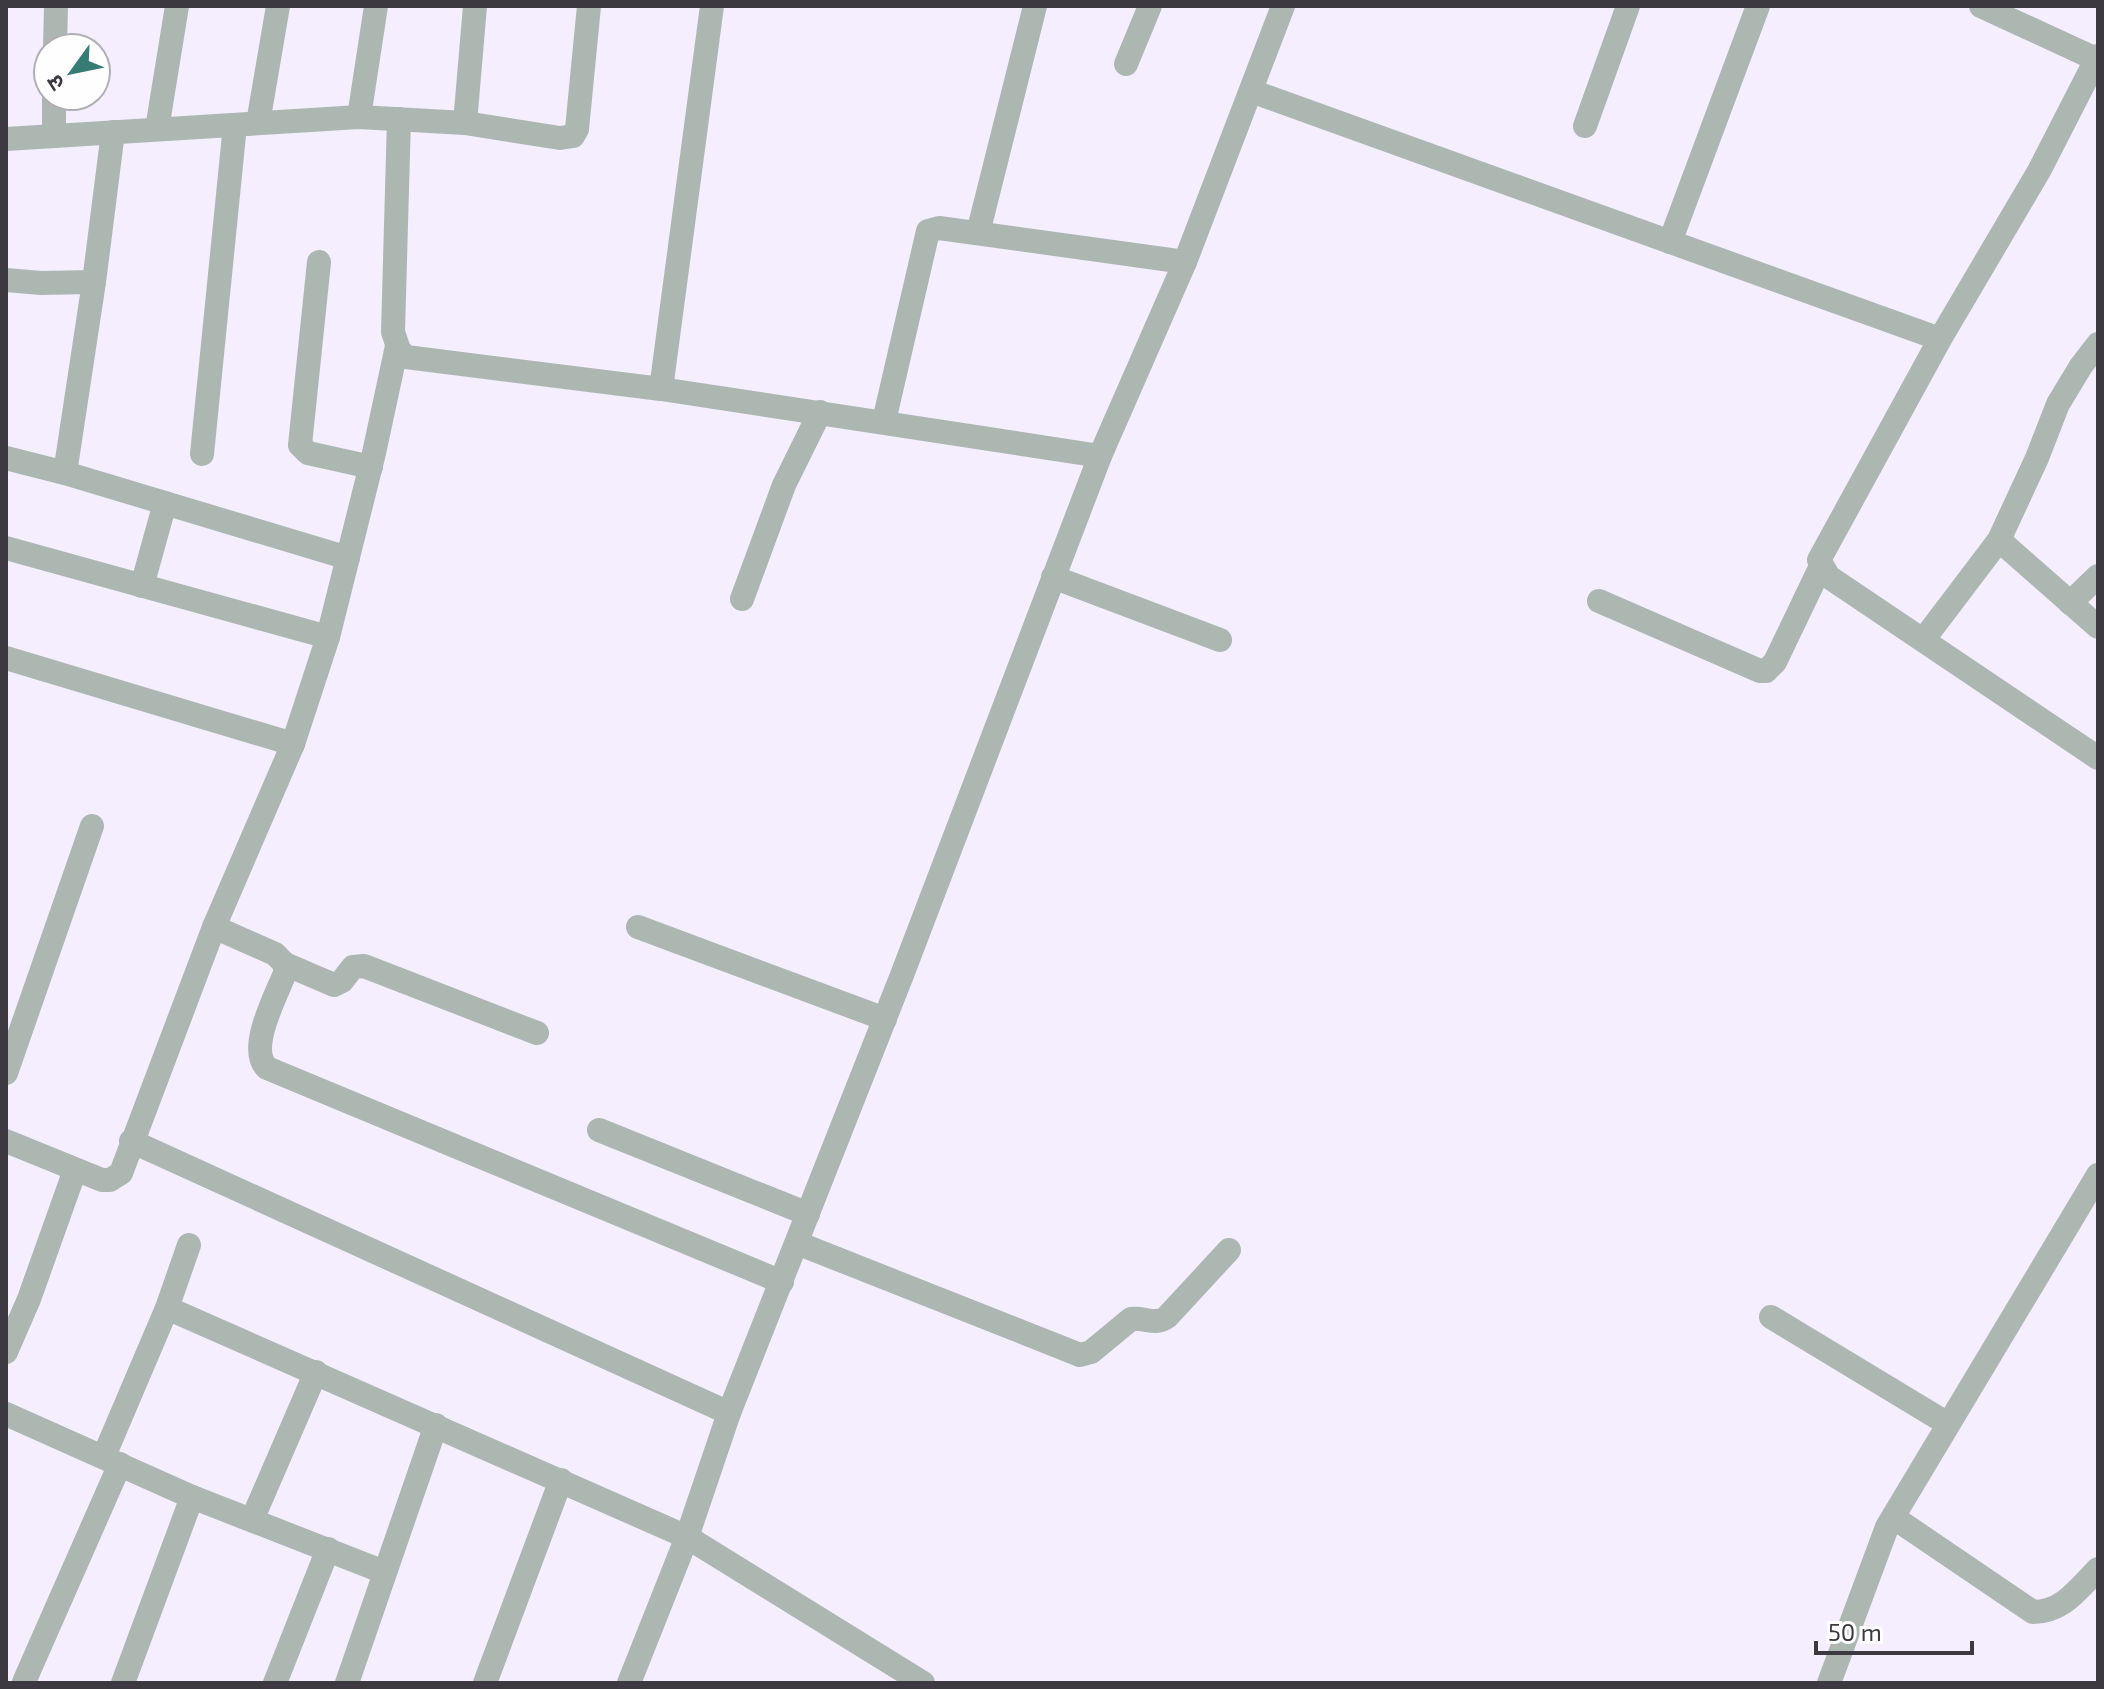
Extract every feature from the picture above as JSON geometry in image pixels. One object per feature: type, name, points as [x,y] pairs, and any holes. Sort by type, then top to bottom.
[{"type":"street","points":[[55,32],[56,6]]},
{"type":"street","points":[[157,129],[177,6]]},
{"type":"street","points":[[202,454],[246,124],[278,6]]},
{"type":"street","points":[[359,117],[376,6]]},
{"type":"street","points":[[465,123],[475,6]]},
{"type":"street","points":[[6,139],[359,117],[465,123],[560,138],[573,136],[577,129],[589,6]]},
{"type":"street","points":[[661,389],[712,6]]},
{"type":"street","points":[[978,233],[1035,6]]},
{"type":"street","points":[[1126,64],[1150,6]]},
{"type":"street","points":[[629,1683],[687,1537],[729,1413],[885,1019],[1100,456],[1185,262],[1283,6]]},
{"type":"street","points":[[1585,126],[1628,6]]},
{"type":"street","points":[[1670,242],[1758,6]]},
{"type":"street","points":[[1981,6],[2098,58],[2039,171],[1940,339],[1819,560],[1829,577],[2098,758]]},
{"type":"street","points":[[1251,91],[1940,339]]},
{"type":"street","points":[[54,112],[54,136]]},
{"type":"street","points":[[399,119],[393,332],[399,350],[412,359],[661,389],[1100,456]]},
{"type":"street","points":[[65,473],[113,132]]},
{"type":"street","points":[[884,421],[928,231],[939,228],[1185,262]]},
{"type":"street","points":[[319,262],[300,445],[308,453],[371,467]]},
{"type":"street","points":[[6,280],[94,282]]},
{"type":"street","points":[[1924,639],[1999,540],[2058,404],[2098,344]]},
{"type":"street","points":[[6,1141],[102,1180],[118,1177],[214,927],[293,744],[328,637],[371,467],[397,346]]},
{"type":"street","points":[[742,599],[784,485],[820,412]]},
{"type":"street","points":[[6,458],[348,558]]},
{"type":"street","points":[[142,586],[165,503]]},
{"type":"street","points":[[1999,540],[2098,627]]},
{"type":"street","points":[[6,548],[328,637]]},
{"type":"street","points":[[1599,601],[1766,671],[1775,662],[1821,566]]},
{"type":"street","points":[[2070,603],[2098,576]]},
{"type":"street","points":[[1053,577],[1220,640]]},
{"type":"street","points":[[6,658],[293,744]]},
{"type":"street","points":[[6,1073],[92,826]]},
{"type":"street","points":[[214,927],[275,954],[285,964],[334,985],[342,981],[353,967],[364,966],[537,1033]]},
{"type":"street","points":[[638,927],[885,1019]]},
{"type":"street","points":[[285,964],[285,973],[258,1045],[260,1062],[267,1068],[782,1282]]},
{"type":"street","points":[[599,1130],[808,1214]]},
{"type":"street","points":[[131,1141],[729,1413]]},
{"type":"street","points":[[6,1352],[29,1299],[75,1170]]},
{"type":"street","points":[[1829,1683],[1893,1517],[2095,1188]]},
{"type":"street","points":[[797,1243],[1080,1355],[1091,1352],[1131,1319],[1155,1322],[1167,1317],[1229,1250]]},
{"type":"street","points":[[24,1682],[112,1460],[189,1245]]},
{"type":"street","points":[[167,1308],[687,1537],[923,1683]]},
{"type":"street","points":[[1771,1317],[1948,1424]]},
{"type":"street","points":[[252,1520],[316,1372]]},
{"type":"street","points":[[6,1414],[192,1497],[384,1572]]},
{"type":"street","points":[[347,1683],[436,1425]]},
{"type":"street","points":[[485,1683],[561,1480]]},
{"type":"street","points":[[123,1683],[192,1497]]},
{"type":"street","points":[[1893,1517],[2033,1612],[2055,1610],[2098,1569]]},
{"type":"street","points":[[275,1683],[328,1549]]}]
